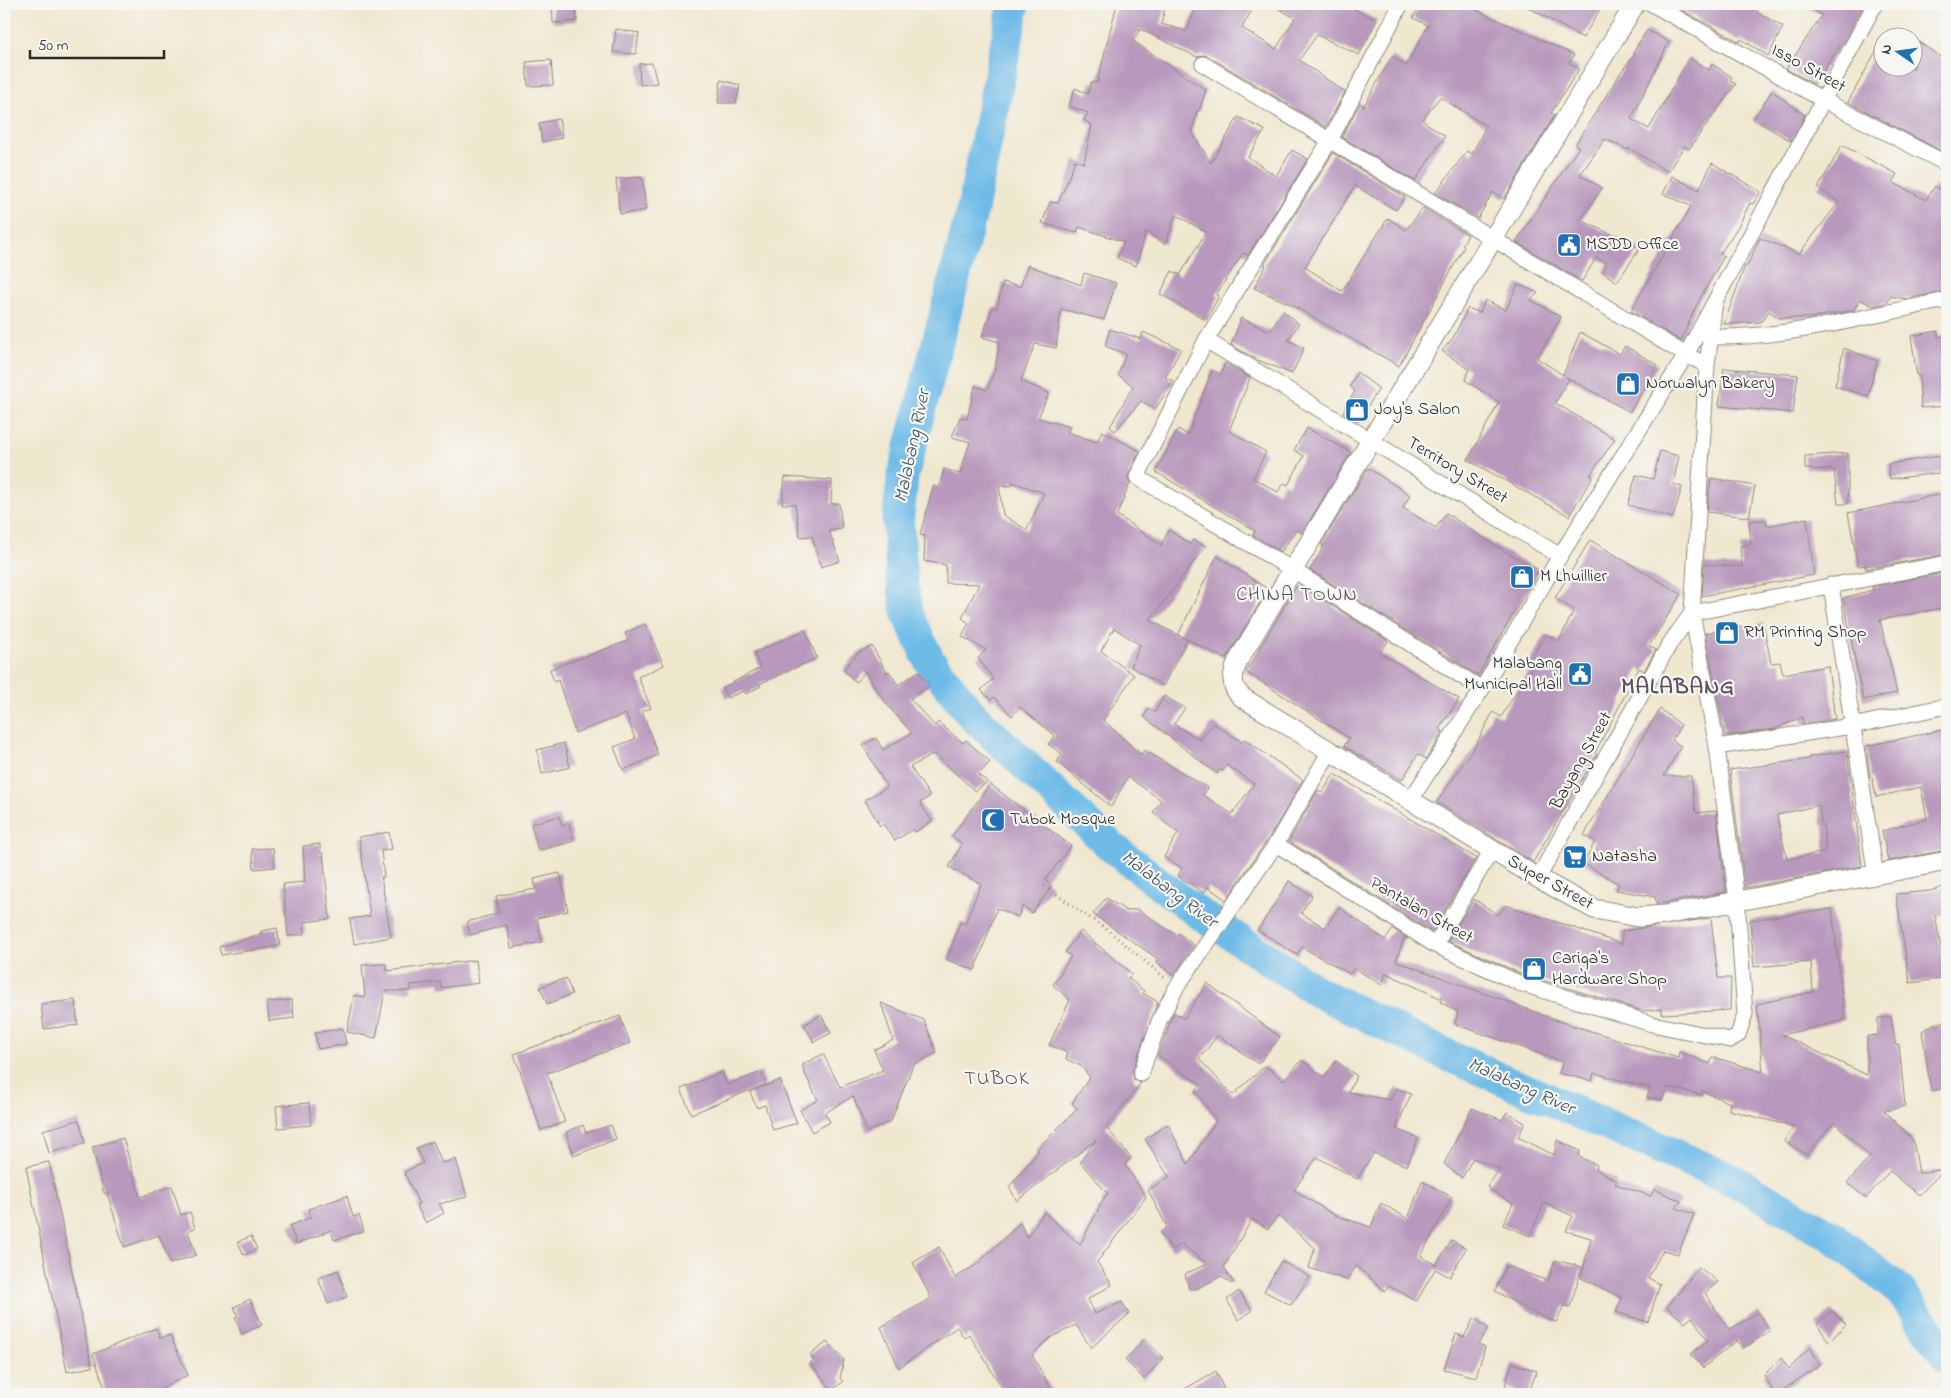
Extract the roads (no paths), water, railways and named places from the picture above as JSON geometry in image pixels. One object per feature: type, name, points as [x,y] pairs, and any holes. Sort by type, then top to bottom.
[{"type":"street","points":[[1402,4],[1329,142],[1206,340],[1137,477],[1293,570],[1482,689]]},
{"type":"street","points":[[1293,570],[1635,4]]},
{"type":"street","name":"Isso Street","points":[[1652,4],[1825,100],[1947,164]]},
{"type":"street","points":[[1410,801],[1482,689],[1560,556],[1686,355],[1875,4]]},
{"type":"street","points":[[1203,64],[1329,142],[1686,355],[1707,365]]},
{"type":"street","points":[[1712,337],[1736,337],[1809,328],[1947,300]]},
{"type":"street","points":[[1715,301],[1707,365],[1692,613],[1717,747],[1737,901]]},
{"type":"street","name":"Territory Street","points":[[1206,340],[1560,556]]},
{"type":"street","points":[[1692,613],[1947,564]]},
{"type":"street","name":"Super Street","points":[[1293,570],[1236,664],[1233,679],[1237,694],[1410,801],[1538,878],[1594,909],[1638,917],[1665,915],[1947,861]]},
{"type":"street","points":[[1831,586],[1876,876]]},
{"type":"street","name":"Bayang Street","points":[[1538,878],[1669,645],[1692,613]]},
{"type":"street","points":[[1717,747],[1852,726],[1947,706]]},
{"type":"street","points":[[1141,1074],[1160,1019],[1176,988],[1276,844],[1330,751]]},
{"type":"street","name":"Pantalan Street","points":[[1276,844],[1436,945],[1519,983],[1590,1007],[1652,1024],[1730,1040],[1738,1035],[1745,1014],[1737,901]]},
{"type":"street","points":[[1436,945],[1492,850]]},
{"type":"waterway","name":"Malabang River","points":[[1014,4],[973,207],[903,475],[898,521],[902,581],[908,615],[930,662],[973,716],[1113,848],[1194,910],[1318,992],[1438,1051],[1737,1182],[1832,1236],[1901,1292],[1947,1357]]},
{"type":"place","name":"MSDD Office","points":[[1569,245]]},
{"type":"place","name":"Norwalyn Bakery","points":[[1628,384]]},
{"type":"place","name":"Joy's Salon","points":[[1357,410]]},
{"type":"place","name":"M Lhuillier","points":[[1522,577]]},
{"type":"place","name":"RM Printing Shop","points":[[1727,633]]},
{"type":"place","name":"Malabang Municipal Hall","points":[[1580,674]]},
{"type":"place","name":"Tubok Mosque","points":[[993,820]]},
{"type":"place","name":"Natasha","points":[[1575,857]]},
{"type":"place","name":"Cariga's Hardware Shop","points":[[1534,969]]},
{"type":"district","name":"CHINA TOWN","points":[[1297,595]]},
{"type":"district","name":"MALABANG","points":[[1678,688]]},
{"type":"district","name":"TUBOK","points":[[997,1079]]}]
